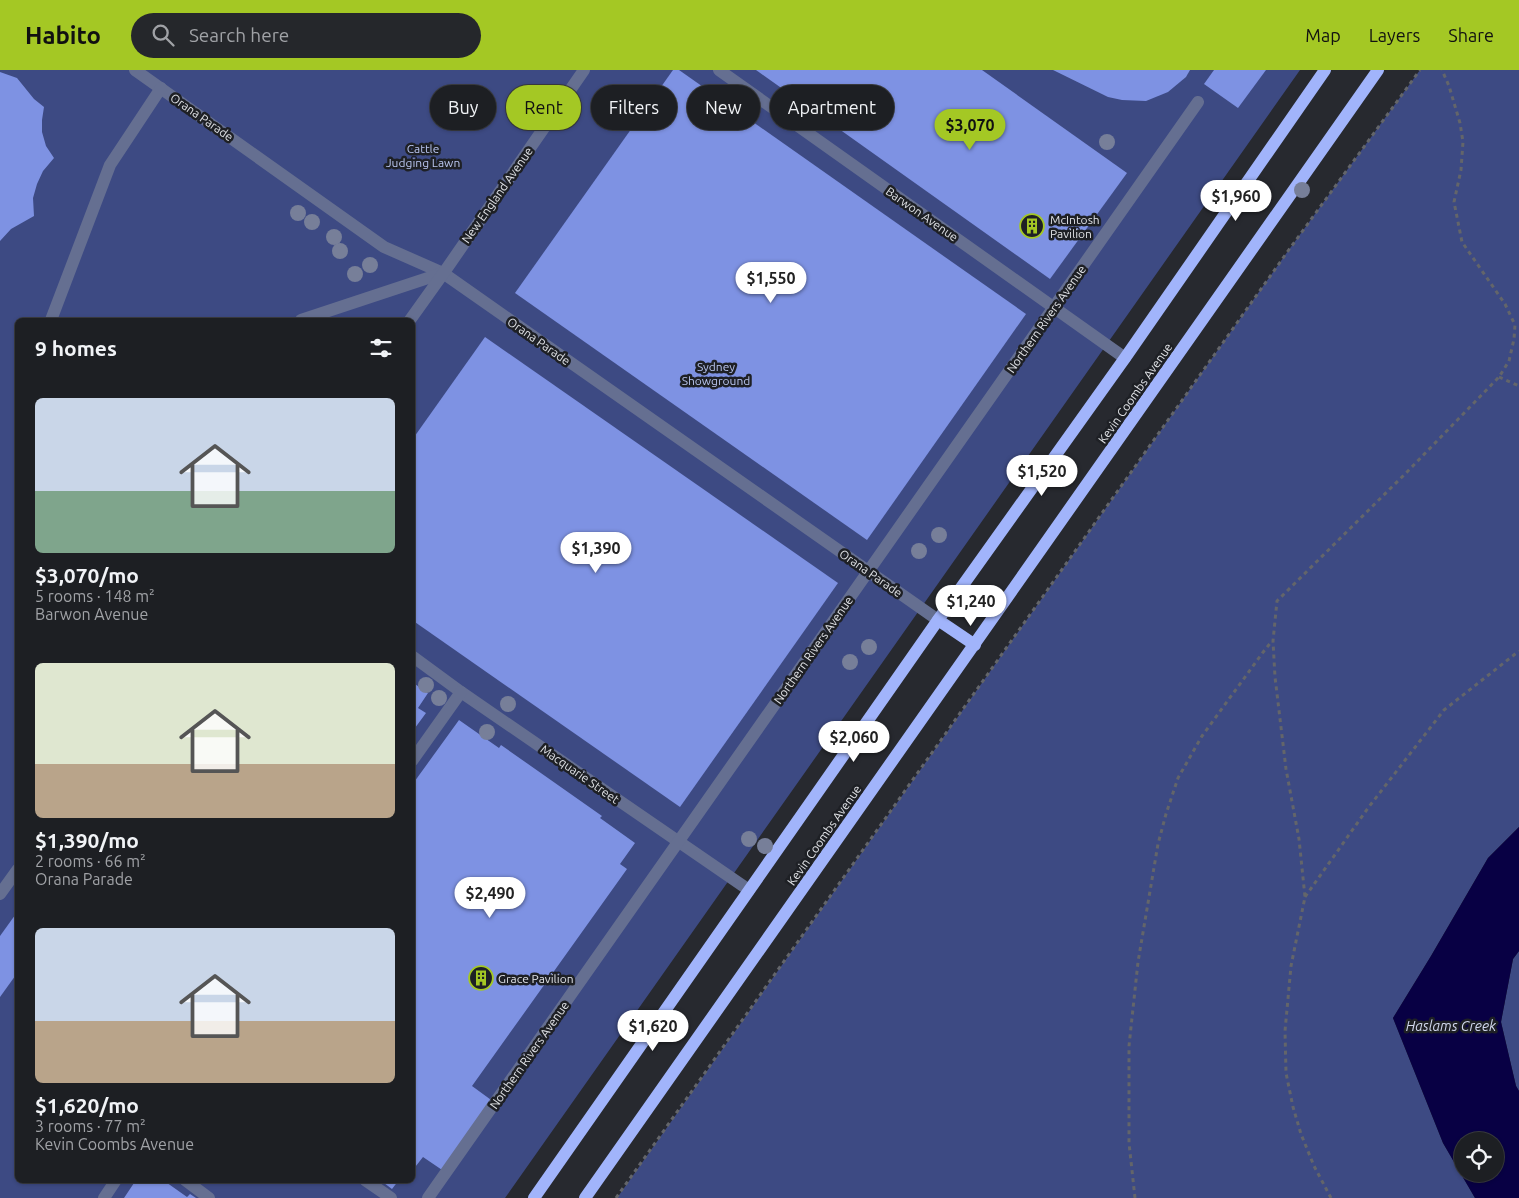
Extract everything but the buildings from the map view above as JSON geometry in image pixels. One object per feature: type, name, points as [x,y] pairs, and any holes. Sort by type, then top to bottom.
[{"type":"main road","points":[[534,1198],[938,620],[1125,358],[1325,70]]},
{"type":"main road","name":"Kevin Coombs Avenue","points":[[585,1198],[1378,70]]},
{"type":"main road","points":[[938,620],[975,645]]},
{"type":"street","name":"Orana Parade","points":[[135,70],[384,247],[443,273],[938,620]]},
{"type":"street","name":"New England Avenue","points":[[411,318],[584,70]]},
{"type":"street","name":"Barwon Avenue","points":[[719,70],[1125,358]]},
{"type":"street","points":[[52,318],[110,165],[161,88]]},
{"type":"street","name":"Northern Rivers Avenue","points":[[428,1198],[1198,102]]},
{"type":"street","points":[[307,318],[443,273]]},
{"type":"street","name":"Macquarie Street","points":[[415,658],[461,692],[749,890]]},
{"type":"street","points":[[415,757],[461,692]]},
{"type":"street","points":[[0,894],[15,873]]},
{"type":"street","points":[[104,1198],[114,1183]]},
{"type":"street","points":[[189,1183],[209,1198]]},
{"type":"street","points":[[369,1183],[391,1198]]},
{"type":"path","points":[[616,1198],[1288,251],[1420,70]]},
{"type":"path","points":[[1331,1198],[1314,1166],[1301,1134],[1286,1072],[1285,1031],[1291,966],[1305,898],[1300,839],[1286,769],[1275,677],[1273,641],[1277,601],[1500,377],[1509,361],[1515,325],[1505,304],[1462,242],[1454,202],[1461,170],[1463,142],[1460,123],[1442,70]]},
{"type":"path","points":[[1500,377],[1519,386]]},
{"type":"path","points":[[1135,1198],[1129,1143],[1129,1046],[1138,962],[1158,844],[1178,778],[1192,753],[1208,728],[1273,641]]},
{"type":"path","points":[[1305,898],[1368,808],[1444,710],[1519,651]]},
{"type":"green space","name":"Sydney Showground","points":[[0,70],[1300,70],[505,1198],[0,1198]]},
{"type":"green space","points":[[1420,70],[1519,70],[1519,827],[1488,858],[1393,1018],[1443,1143],[1454,1162],[1454,1182],[1466,1182],[1475,1198],[617,1198],[1288,251]]},
{"type":"green space","points":[[1519,951],[1519,1091],[1516,1086],[1501,1022],[1513,959]]},
{"type":"water","name":"Haslams Creek","points":[[1519,827],[1519,951],[1513,959],[1501,1022],[1516,1086],[1519,1091],[1519,1198],[1475,1198],[1466,1182],[1504,1182],[1504,1132],[1454,1132],[1454,1162],[1443,1143],[1393,1018],[1488,858]]},
{"type":"place","name":"McIntosh Pavilion","points":[[1032,226]]},
{"type":"place","name":"Grace Pavilion","points":[[481,978]]},
{"type":"park label","name":"Cattle Judging Lawn","points":[[423,155]]}]
